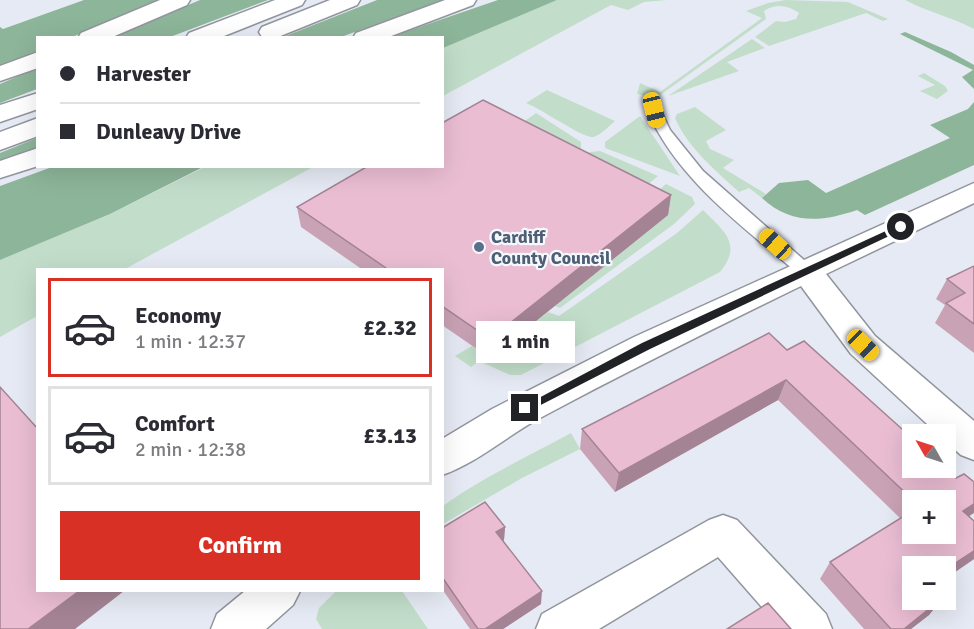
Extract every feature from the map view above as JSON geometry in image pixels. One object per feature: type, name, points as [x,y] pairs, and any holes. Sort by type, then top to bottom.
[{"type":"street","points":[[94,36],[179,0]]},
{"type":"street","points":[[202,36],[294,0]]},
{"type":"street","points":[[261,36],[349,0]]},
{"type":"street","points":[[369,36],[465,0]]},
{"type":"street","points":[[0,74],[36,60]]},
{"type":"street","points":[[0,114],[36,101]]},
{"type":"street","points":[[0,142],[36,127]]},
{"type":"street","points":[[0,170],[36,157]]},
{"type":"street","points":[[444,458],[505,419],[646,346],[807,273],[974,192]]},
{"type":"street","points":[[807,273],[863,345],[974,444]]},
{"type":"street","points":[[558,629],[723,532],[810,629]]},
{"type":"street","points":[[245,626],[277,592]]},
{"type":"lane","points":[[654,110],[658,124],[699,177],[807,273]]},
{"type":"green space","points":[[84,0],[163,0],[74,36],[36,36],[36,52],[0,67],[0,27],[3,29]]},
{"type":"green space","points":[[200,0],[268,0],[173,36],[115,36]]},
{"type":"green space","points":[[377,0],[443,0],[344,36],[286,36]]},
{"type":"green space","points":[[498,0],[557,0],[444,48],[444,36],[393,36]]},
{"type":"green space","points":[[557,0],[667,0],[644,2],[628,10],[611,5],[444,95],[444,47]]},
{"type":"green space","points":[[786,0],[848,2],[888,19],[883,21],[866,13],[769,46],[755,37],[776,21],[785,22],[796,19],[799,13],[786,7],[773,7],[764,11],[766,19],[656,98],[637,94],[640,83],[660,92],[762,18],[746,11],[768,3]]},
{"type":"green space","points":[[905,0],[974,0],[974,29],[922,8]]},
{"type":"green space","points":[[905,32],[951,52],[974,65],[974,89],[962,77],[973,70],[900,34]]},
{"type":"green space","points":[[752,39],[765,48],[727,62],[739,71],[668,96]]},
{"type":"green space","points":[[36,68],[36,89],[0,103],[0,84]]},
{"type":"green space","points":[[924,73],[945,86],[948,91],[937,99],[920,91],[935,85],[918,76]]},
{"type":"green space","points":[[547,90],[615,121],[596,136],[581,133],[526,103]]},
{"type":"green space","points":[[974,102],[974,165],[865,215],[857,210],[831,217],[807,219],[784,213],[762,198],[779,183],[808,180],[826,193],[950,138],[930,125],[968,109]]},
{"type":"green space","points":[[695,107],[726,130],[706,141],[710,149],[734,160],[723,168],[766,194],[762,198],[749,188],[739,192],[703,158],[687,139],[675,118],[677,114]]},
{"type":"green space","points":[[536,113],[581,142],[581,148],[562,161],[508,133]]},
{"type":"green space","points":[[640,116],[680,176],[605,148],[605,142]]},
{"type":"green space","points":[[36,138],[36,149],[0,163],[0,153]]},
{"type":"green space","points":[[600,151],[658,176],[633,197],[571,166],[590,152]]},
{"type":"green space","points":[[49,168],[201,168],[110,214],[0,260],[0,186]]},
{"type":"green space","points":[[203,168],[311,168],[127,268],[36,268],[36,317],[0,337],[0,260],[110,214]]},
{"type":"green space","points":[[666,184],[692,197],[695,204],[674,224],[560,308],[555,306],[644,203]]},
{"type":"green space","points":[[703,210],[728,238],[730,253],[720,272],[521,375],[510,375],[479,361],[471,367],[455,356],[472,346],[490,358],[548,312],[559,316],[677,233]]},
{"type":"green space","points":[[571,433],[580,449],[522,478],[444,523],[444,505],[489,476]]},
{"type":"green space","points":[[335,592],[403,592],[428,629],[322,629],[316,619],[319,608]]},
{"type":"building","name":"Cardiff County Council","points":[[483,100],[671,195],[490,339],[444,307],[444,268],[386,268],[297,207],[365,168],[444,168],[444,122]]},
{"type":"building","points":[[974,266],[974,324],[946,303],[965,293],[947,279]]},
{"type":"building","points":[[769,333],[787,350],[804,341],[902,429],[902,478],[956,478],[964,474],[974,482],[974,504],[963,511],[974,521],[974,551],[956,563],[956,556],[902,556],[902,610],[928,610],[904,629],[891,629],[830,562],[902,517],[902,544],[956,544],[956,490],[902,490],[786,380],[619,473],[582,429]]},
{"type":"building","points":[[0,387],[36,427],[36,592],[78,592],[28,629],[0,629]]},
{"type":"building","points":[[485,502],[505,527],[496,532],[542,591],[485,629],[478,629],[444,580],[444,527]]},
{"type":"building","points":[[768,603],[791,629],[727,629]]},
{"type":"place","name":"Cardiff County Council","points":[[479,247]]},
{"type":"route","points":[[525,408],[646,346],[807,273],[901,227]]}]
